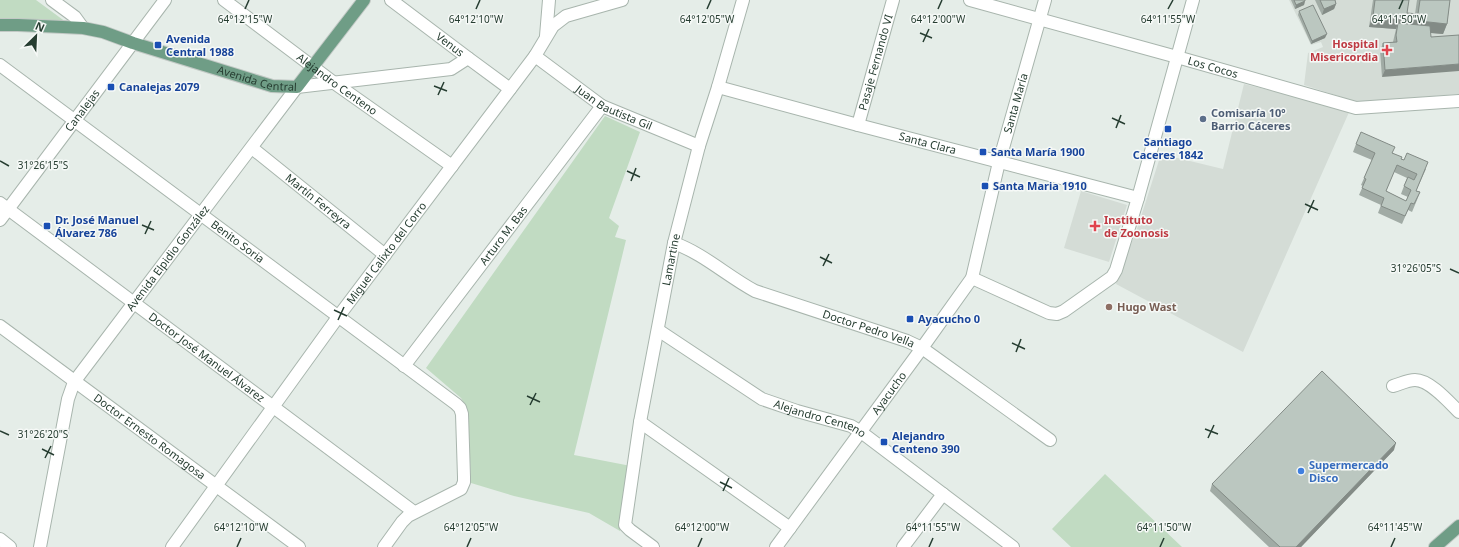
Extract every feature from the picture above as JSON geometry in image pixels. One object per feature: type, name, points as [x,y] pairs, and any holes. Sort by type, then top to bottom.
[{"type":"main road","name":"Avenida Elpidio González","points":[[298,87],[364,0]]},
{"type":"main road","name":"Avenida Central","points":[[0,25],[83,28],[103,32],[133,43],[272,86],[298,87]]},
{"type":"main road","points":[[1435,547],[1459,526]]},
{"type":"street","points":[[52,0],[76,17],[83,28]]},
{"type":"street","name":"Canalejas","points":[[0,220],[4,206],[74,120],[165,0]]},
{"type":"street","name":"Alejandro Centeno","points":[[224,0],[333,82],[452,166]]},
{"type":"street","name":"Venus","points":[[391,0],[510,89]]},
{"type":"street","name":"Miguel Calixto del Corro","points":[[546,37],[549,0]]},
{"type":"street","name":"Miguel Calixto del Corro","points":[[172,547],[338,317],[535,56],[553,26],[566,16],[622,0]]},
{"type":"street","name":"Lamartine","points":[[653,547],[625,525],[640,422],[674,243],[699,146],[743,0]]},
{"type":"street","name":"Pasaje Fernando VI","points":[[858,125],[893,0]]},
{"type":"street","name":"Los Cocos","points":[[970,0],[1356,108],[1459,101]]},
{"type":"street","name":"Santa María","points":[[972,278],[999,162],[1045,0]]},
{"type":"street","points":[[972,278],[1049,313],[1057,314],[1064,311],[1112,277],[1116,270],[1138,198],[1193,0]]},
{"type":"street","name":"Juan Bautista Gil","points":[[535,56],[602,106],[699,146]]},
{"type":"street","name":"Avenida Central","points":[[298,87],[451,69],[468,58]]},
{"type":"street","name":"Benito Soria","points":[[0,65],[456,404],[462,414],[464,482],[461,489],[414,512]]},
{"type":"street","name":"Avenida Elpidio González","points":[[40,547],[68,399],[74,382],[298,87]]},
{"type":"street","name":"Santa Clara","points":[[718,87],[1138,198]]},
{"type":"street","name":"Arturo M. Bas","points":[[404,366],[602,106]]},
{"type":"street","name":"Martín Ferreyra","points":[[252,148],[385,255]]},
{"type":"street","name":"Doctor José Manuel Álvarez","points":[[4,206],[414,512]]},
{"type":"street","name":"Doctor Pedro Vella","points":[[674,243],[688,248],[755,291],[908,341],[922,348],[1050,440]]},
{"type":"street","name":"Ayacucho","points":[[776,547],[972,278]]},
{"type":"street","name":"Doctor Ernesto Romagosa","points":[[0,326],[300,547]]},
{"type":"street","name":"Alejandro Centeno","points":[[658,330],[762,399],[797,412],[851,426],[861,432],[1013,547]]},
{"type":"street","points":[[1394,386],[1416,380],[1424,382],[1439,392],[1459,412]]},
{"type":"street","points":[[640,422],[790,528]]},
{"type":"street","points":[[904,547],[943,494]]},
{"type":"street","points":[[384,547],[402,522],[414,512]]},
{"type":"street","points":[[0,539],[10,547]]},
{"type":"shaded area","name":"Hospital Misericordia","points":[[1289,0],[1459,0],[1459,94],[1357,102],[1304,85],[1308,53],[1323,47],[1321,42],[1311,45]]},
{"type":"shaded area","points":[[1244,84],[1350,110],[1243,352],[1116,284],[1138,226],[1161,154],[1223,169]]},
{"type":"shaded area","name":"Instituto de Zoonosis","points":[[1081,191],[1127,205],[1109,262],[1064,248]]},
{"type":"green space","points":[[0,0],[36,0],[70,25],[0,20]]},
{"type":"green space","points":[[605,116],[640,132],[609,218],[619,226],[615,237],[626,240],[574,455],[631,466],[620,531],[589,513],[514,496],[471,483],[468,410],[461,398],[426,368]]},
{"type":"green space","points":[[1105,474],[1182,547],[1071,547],[1052,529]]},
{"type":"building","points":[[1294,0],[1305,0],[1305,1],[1296,5]]},
{"type":"building","points":[[1320,0],[1335,0],[1336,4],[1324,9]]},
{"type":"building","points":[[1375,0],[1409,0],[1407,13],[1418,14],[1420,0],[1450,0],[1447,24],[1373,16]]},
{"type":"building","points":[[1313,5],[1327,34],[1312,41],[1299,11]]},
{"type":"building","points":[[1398,23],[1430,26],[1431,37],[1459,35],[1459,64],[1385,70],[1383,43],[1397,42],[1396,35]]},
{"type":"building","points":[[1361,132],[1395,147],[1392,153],[1402,157],[1401,159],[1404,160],[1407,153],[1428,162],[1416,191],[1420,192],[1414,204],[1411,203],[1405,216],[1381,206],[1384,198],[1362,188],[1366,179],[1364,178],[1375,153],[1356,144]],"holes":[[[1397,165],[1417,174],[1414,180],[1408,177],[1404,186],[1411,190],[1406,201],[1386,191]]]},
{"type":"building","points":[[1322,371],[1396,443],[1296,547],[1280,547],[1212,484]]},
{"type":"place","name":"Avenida Central 1988","points":[[158,45]]},
{"type":"place","name":"Hospital Misericordia","points":[[1387,50]]},
{"type":"place","name":"Canalejas 2079","points":[[111,87]]},
{"type":"place","name":"Comisaría 10º Barrio Cáceres","points":[[1203,119]]},
{"type":"place","name":"Santiago Caceres 1842","points":[[1168,129]]},
{"type":"place","name":"Santa María 1900","points":[[983,152]]},
{"type":"place","name":"Santa Maria 1910","points":[[985,186]]},
{"type":"place","name":"Dr. José Manuel Álvarez 786","points":[[47,226]]},
{"type":"place","name":"Instituto de Zoonosis","points":[[1095,226]]},
{"type":"place","name":"Hugo Wast","points":[[1109,307]]},
{"type":"place","name":"Ayacucho 0","points":[[910,319]]},
{"type":"place","name":"Alejandro Centeno 390","points":[[884,442]]},
{"type":"place","name":"Supermercado Disco","points":[[1301,471]]}]
